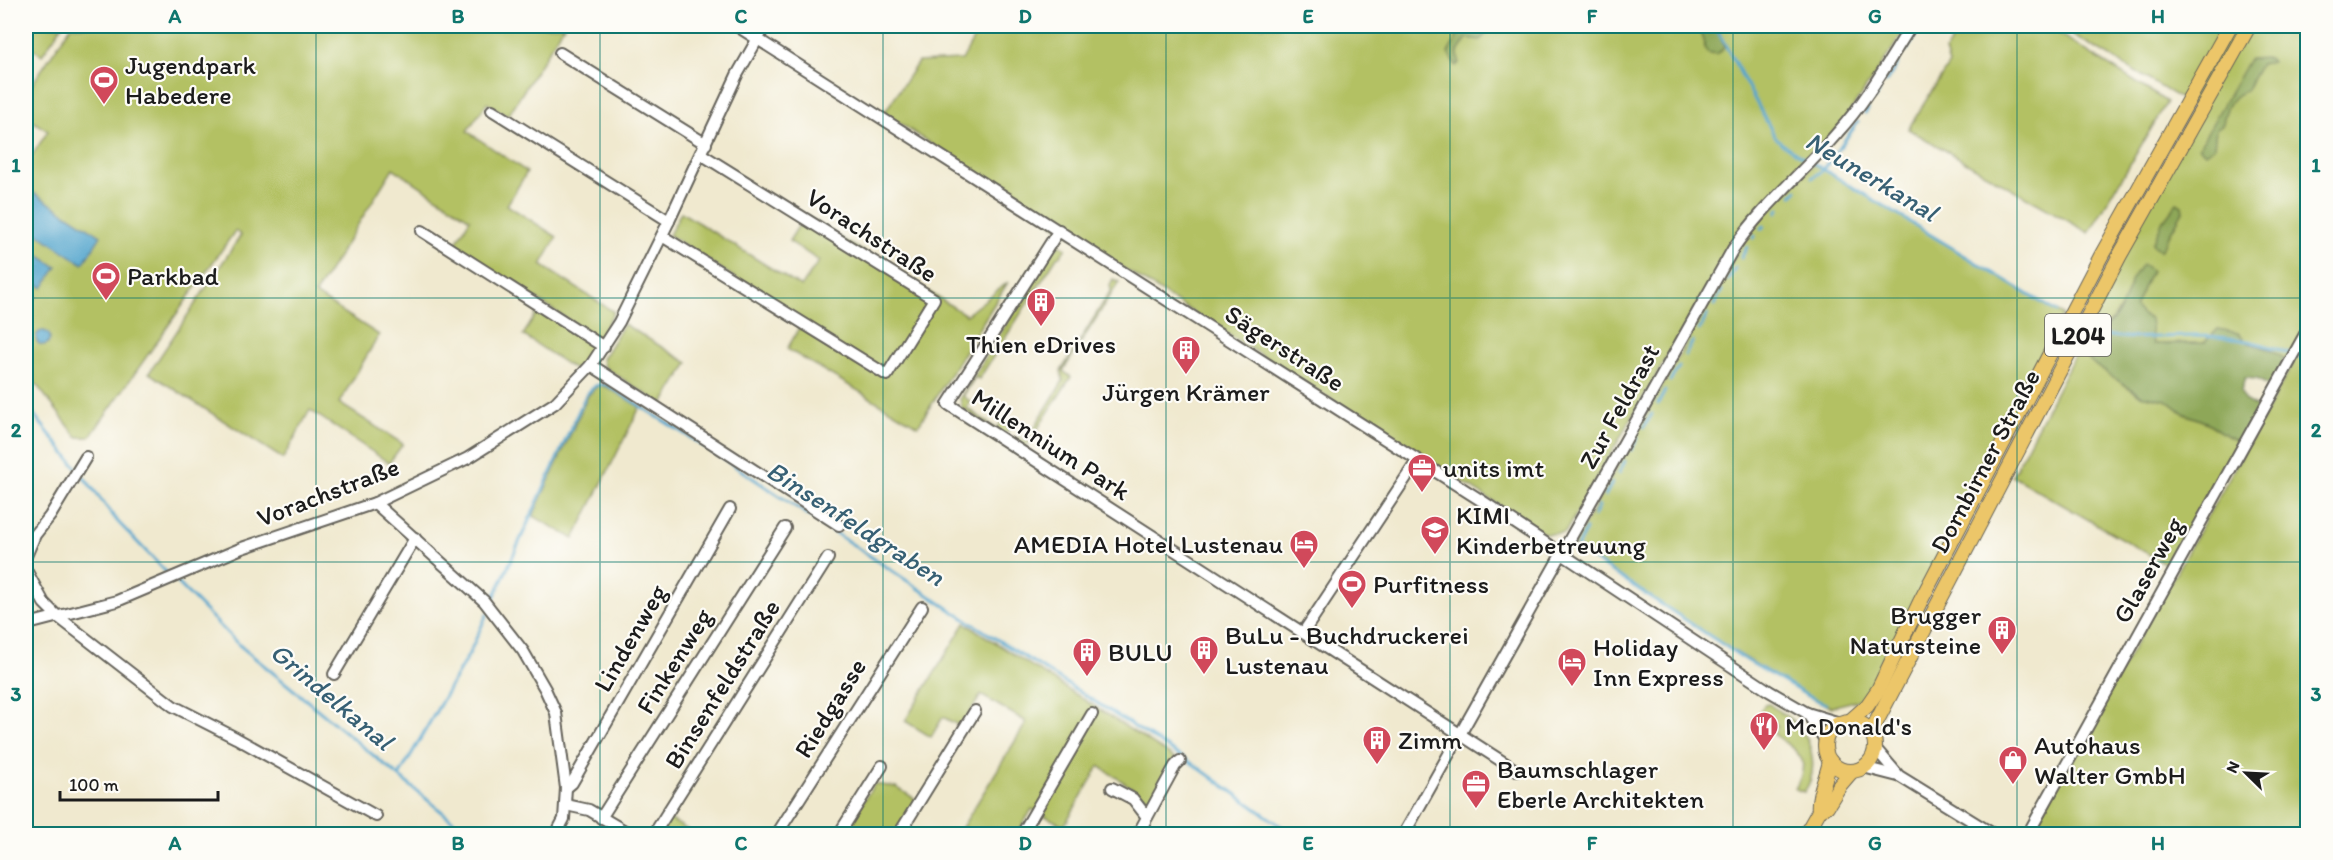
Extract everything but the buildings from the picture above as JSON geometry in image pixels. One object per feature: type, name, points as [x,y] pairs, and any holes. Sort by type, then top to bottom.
[{"type":"main road","name":"Dornbirner Straße","points":[[1826,741],[1832,729],[1867,706],[1878,690],[1920,602],[2101,256],[2230,26]]},
{"type":"main road","name":"Dornbirner Straße","points":[[1871,732],[2120,255],[2249,26]]},
{"type":"main road","points":[[1806,834],[1819,811],[1827,806],[1840,785],[1871,759],[1875,748],[1871,732],[1866,726],[1845,722]]},
{"type":"main road","points":[[1826,741],[1830,761],[1844,770],[1858,769]]},
{"type":"main road","points":[[1819,811],[1818,802],[1827,779],[1830,761]]},
{"type":"street","name":"Sägerstraße","points":[[737,26],[1059,230],[1807,713],[1845,722]]},
{"type":"street","name":"Vorachstraße","points":[[26,627],[57,616],[117,602],[242,548],[375,503],[468,458],[542,413],[566,393],[604,347],[662,237],[737,75],[765,26]]},
{"type":"street","name":"Zur Feldrast","points":[[1404,834],[1733,249],[1758,216],[1815,158],[1855,112],[1911,26]]},
{"type":"street","name":"Vorachstraße","points":[[560,53],[934,299],[887,375],[662,237]]},
{"type":"street","points":[[492,110],[669,220]]},
{"type":"street","name":"Millennium Park","points":[[1059,230],[948,404],[1517,771]]},
{"type":"street","points":[[422,231],[604,347]]},
{"type":"street","name":"Glaserweg","points":[[2028,834],[2307,328]]},
{"type":"street","points":[[591,365],[839,525]]},
{"type":"street","points":[[26,556],[35,535],[50,516],[84,460]]},
{"type":"street","points":[[1304,633],[1417,461]]},
{"type":"street","points":[[375,503],[484,601],[523,651],[545,689],[556,713],[566,788],[564,819],[556,834]]},
{"type":"street","name":"Lindenweg","points":[[566,788],[572,783],[598,740],[730,509]]},
{"type":"street","name":"Finkenweg","points":[[601,818],[785,528]]},
{"type":"street","points":[[334,674],[415,538]]},
{"type":"street","name":"Binsenfeldstraße","points":[[654,834],[828,558]]},
{"type":"street","points":[[26,570],[45,603],[57,616],[173,706],[247,744],[376,816]]},
{"type":"street","name":"Riedgasse","points":[[777,834],[922,606]]},
{"type":"street","points":[[899,834],[975,711]]},
{"type":"street","name":"Sägerstraße","points":[[1807,713],[1826,741]]},
{"type":"street","points":[[1022,834],[1092,714]]},
{"type":"street","points":[[1875,748],[1899,776],[1993,834]]},
{"type":"street","points":[[1138,834],[1180,761]]},
{"type":"street","points":[[839,834],[882,766]]},
{"type":"street","points":[[1858,769],[1899,776]]},
{"type":"street","points":[[1112,788],[1133,799],[1147,818]]},
{"type":"street","points":[[566,805],[589,810],[630,834]]},
{"type":"green space","points":[[26,26],[62,26],[42,55],[26,44]]},
{"type":"green space","points":[[71,26],[564,26],[508,116],[487,103],[467,131],[527,172],[507,205],[557,237],[541,265],[614,312],[598,339],[454,246],[470,219],[393,168],[315,294],[379,335],[339,403],[403,444],[389,463],[310,410],[283,459],[149,373],[241,235],[235,231],[90,437],[77,437],[26,371],[26,154],[31,157],[48,131],[26,117],[26,93]]},
{"type":"green space","points":[[955,26],[1908,26],[1845,119],[1712,279],[1565,533],[1545,534],[1055,225],[884,113],[918,62],[962,60],[974,38]]},
{"type":"green space","points":[[1460,26],[1490,26],[1488,32],[1480,40],[1467,38],[1458,52],[1459,63],[1456,66],[1448,53],[1462,28]]},
{"type":"green space","points":[[1696,26],[1718,26],[1724,48],[1716,55],[1707,53]]},
{"type":"green space","points":[[1962,26],[2047,26],[2167,102],[2089,233],[1908,129],[1949,64],[1945,51]]},
{"type":"green space","points":[[2058,26],[2307,26],[2307,834],[2029,834],[2293,364],[2269,349],[2248,343],[2238,333],[2218,329],[2204,343],[2152,344],[2150,319],[2142,315],[2135,307],[2151,270],[2084,355],[2096,366],[2140,395],[2167,400],[2185,414],[2208,423],[2240,444],[2171,567],[2012,476],[2088,329],[2193,106]],"holes":[[[2183,211],[2160,251],[2152,244]]]},
{"type":"green space","points":[[2269,58],[2272,62],[2261,64],[2246,91],[2236,96],[2230,104],[2223,124],[2216,129],[2214,147],[2205,153],[2199,147],[2249,59]]},
{"type":"green space","points":[[1814,164],[2063,315],[1866,701],[1862,699],[1831,707],[1808,696],[1711,637],[1573,545],[1742,243],[1763,215]]},
{"type":"green space","points":[[2177,203],[2182,206],[2183,211],[2160,251],[2152,244],[2163,221]]},
{"type":"green space","points":[[681,212],[801,287],[819,261],[789,241],[805,215],[966,315],[1008,282],[918,426],[787,349],[803,322],[669,235]]},
{"type":"green space","points":[[1060,244],[1066,248],[1057,257],[979,379],[975,377],[963,396],[970,401],[967,408],[996,428],[1003,421],[1008,423],[1010,429],[1004,435],[962,409],[960,398],[1053,250]]},
{"type":"green space","points":[[2142,264],[2151,270],[2135,307],[2142,315],[2150,319],[2153,344],[2204,343],[2218,329],[2238,333],[2248,343],[2269,349],[2284,359],[2271,387],[2257,379],[2245,378],[2241,391],[2244,400],[2259,408],[2240,444],[2208,423],[2185,414],[2167,400],[2140,395],[2096,366],[2084,355],[2120,311],[2132,279]]},
{"type":"green space","points":[[1113,279],[1119,282],[1063,371],[1071,377],[1024,450],[1014,439],[1019,437],[1026,441],[1063,381],[1061,371],[1111,290],[1110,285]]},
{"type":"green space","points":[[539,310],[594,345],[577,371],[523,335]]},
{"type":"green space","points":[[624,324],[688,363],[664,402],[660,403],[604,367],[602,359]]},
{"type":"green space","points":[[600,385],[640,407],[574,539],[533,516],[588,396]]},
{"type":"green space","points":[[965,623],[1176,759],[1152,801],[1099,766],[1064,826],[1032,809],[1017,834],[958,834],[1025,725],[1025,721],[981,695],[961,727],[943,717],[931,737],[905,721]]},
{"type":"green space","points":[[1769,704],[1796,724],[1808,742],[1813,768],[1804,792],[1795,789],[1803,769],[1800,756],[1774,734],[1778,726],[1764,718],[1759,724],[1755,721],[1764,705]]},
{"type":"green space","points":[[874,784],[896,787],[917,800],[896,834],[843,834]]},
{"type":"green space","points":[[668,818],[694,834],[657,834]]},
{"type":"water","points":[[34,193],[101,236],[83,264],[26,226],[26,207]]},
{"type":"water","points":[[26,251],[35,257],[37,254],[57,267],[43,288],[35,283],[30,290],[35,293],[36,297],[32,302],[26,300]]},
{"type":"water","points":[[40,331],[46,331],[50,338],[46,345],[40,345],[36,341],[36,335]]},
{"type":"waterway","name":"Neunerkanal","points":[[1715,26],[1774,135],[1782,144],[2057,312]]},
{"type":"waterway","points":[[1906,51],[1922,26]]},
{"type":"waterway","points":[[1886,82],[1898,63]]},
{"type":"waterway","points":[[1874,99],[1879,92]]},
{"type":"waterway","points":[[1865,113],[1868,109]]},
{"type":"waterway","points":[[1812,178],[1823,170],[1858,122]]},
{"type":"waterway","points":[[1792,195],[1797,190]]},
{"type":"waterway","points":[[1761,229],[1764,226]]},
{"type":"waterway","points":[[1741,258],[1747,247]]},
{"type":"waterway","points":[[1728,280],[1735,268]]},
{"type":"waterway","points":[[1714,305],[1722,290]]},
{"type":"waterway","points":[[1699,330],[1708,314]]},
{"type":"waterway","name":"Neunerkanal","points":[[2095,333],[2131,337],[2223,337],[2265,345],[2308,361]]},
{"type":"waterway","points":[[1685,355],[1693,341]]},
{"type":"waterway","points":[[1670,381],[1679,367]]},
{"type":"waterway","name":"Binsenfeldgraben","points":[[492,602],[586,395],[595,386],[607,385],[724,459],[951,610],[1196,766],[1292,834]]},
{"type":"waterway","points":[[1658,404],[1665,391]]},
{"type":"waterway","name":"Grindelkanal","points":[[26,405],[76,467]]},
{"type":"waterway","points":[[1644,427],[1652,414]]},
{"type":"waterway","points":[[1631,450],[1638,438]]},
{"type":"waterway","points":[[1619,473],[1625,461]]},
{"type":"waterway","name":"Grindelkanal","points":[[80,472],[118,522],[167,573]]},
{"type":"waterway","points":[[1605,496],[1612,483]]},
{"type":"waterway","points":[[1594,516],[1599,506]]},
{"type":"waterway","points":[[1586,529],[1578,545],[1579,550],[1748,661],[1826,704]]},
{"type":"waterway","name":"Grindelkanal","points":[[177,582],[238,644],[469,834]]},
{"type":"waterway","name":"Binsenfeldgraben","points":[[399,776],[470,652],[487,614]]},
{"type":"place","name":"Jugendpark Habedere","points":[[104,106]]},
{"type":"place","name":"Parkbad","points":[[106,302]]},
{"type":"place","name":"Thien eDrives","points":[[1041,328]]},
{"type":"place","name":"Jürgen Krämer","points":[[1186,376]]},
{"type":"place","name":"units imt","points":[[1422,494]]},
{"type":"place","name":"KIMI Kinderbetreuung","points":[[1435,556]]},
{"type":"place","name":"AMEDIA Hotel Lustenau","points":[[1304,570]]},
{"type":"place","name":"Purfitness","points":[[1352,610]]},
{"type":"place","name":"Brugger Natursteine","points":[[2002,656]]},
{"type":"place","name":"BuLu - Buchdruckerei Lustenau","points":[[1204,676]]},
{"type":"place","name":"BULU","points":[[1087,678]]},
{"type":"place","name":"Holiday Inn Express","points":[[1572,688]]},
{"type":"place","name":"McDonald's","points":[[1764,752]]},
{"type":"place","name":"Zimm","points":[[1377,766]]},
{"type":"place","name":"Autohaus Walter GmbH","points":[[2013,786]]},
{"type":"place","name":"Baumschlager Eberle Architekten","points":[[1476,810]]}]
